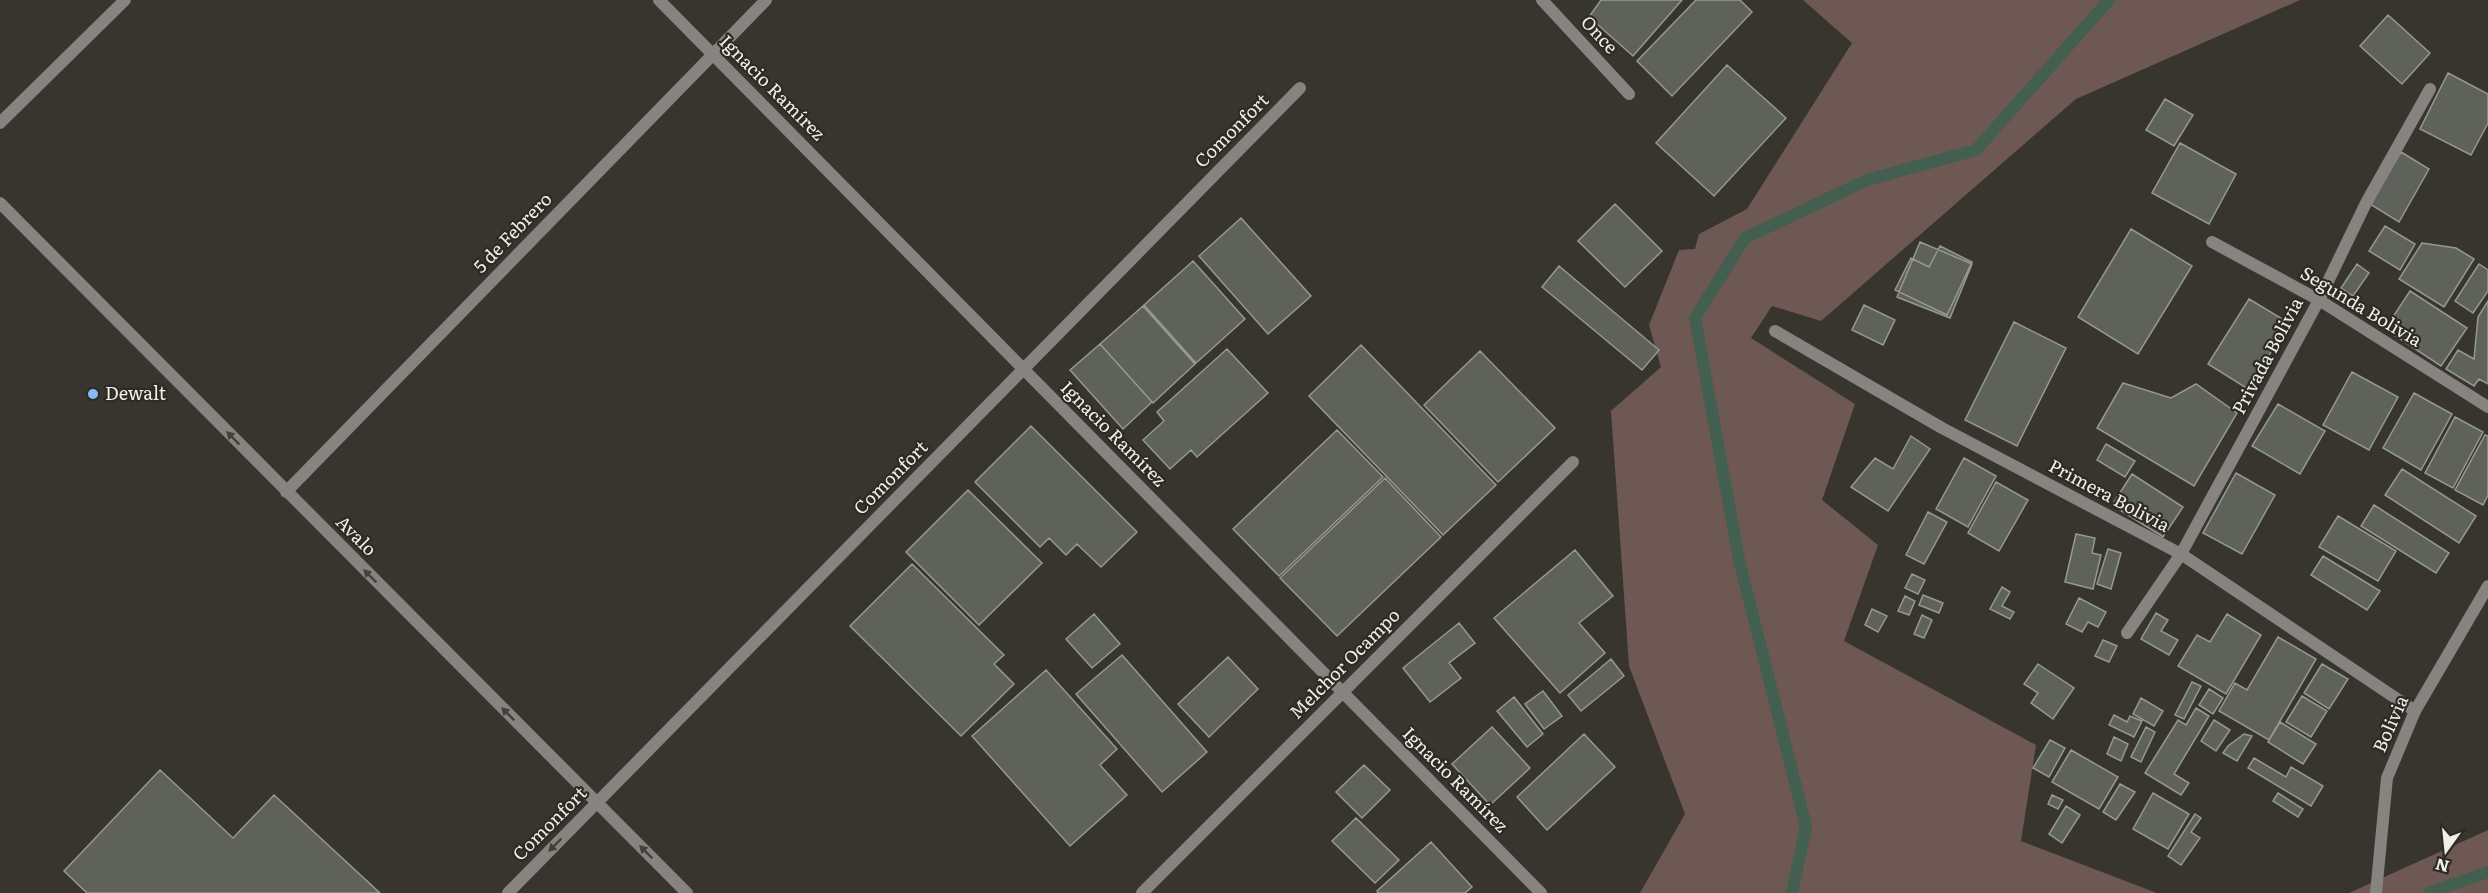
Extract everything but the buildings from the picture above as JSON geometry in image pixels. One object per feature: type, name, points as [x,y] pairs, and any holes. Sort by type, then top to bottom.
[{"type":"street","points":[[0,123],[125,0]]},
{"type":"street","name":"Ignacio Ramírez","points":[[659,0],[1541,893]]},
{"type":"street","name":"5 de Febrero","points":[[286,492],[766,0]]},
{"type":"street","name":"Once","points":[[1542,0],[1629,94]]},
{"type":"street","name":"Comonfort","points":[[508,893],[1300,88]]},
{"type":"street","name":"Privada Bolivia","points":[[2127,633],[2181,554],[2319,300],[2366,203],[2430,89]]},
{"type":"street","name":"Avalo","points":[[0,203],[687,893]]},
{"type":"street","name":"Segunda Bolivia","points":[[2212,242],[2319,300],[2488,407]]},
{"type":"street","name":"Primera Bolivia","points":[[1775,331],[1942,428],[2181,554],[2415,711]]},
{"type":"street","name":"Melchor Ocampo","points":[[1142,893],[1573,462]]},
{"type":"street","name":"Bolivia","points":[[2376,893],[2386,778],[2415,711],[2488,586]]},
{"type":"shaded area","points":[[1803,0],[2300,0],[2076,99],[1821,321],[1772,306],[1751,338],[1855,404],[1822,500],[1878,545],[1844,641],[2036,745],[2021,841],[2157,893],[1640,893],[1685,814],[1629,666],[1611,411],[1661,367],[1649,325],[1679,250],[1695,249],[1699,234],[1747,209],[1852,43]]},
{"type":"shaded area","points":[[2488,830],[2488,893],[2349,893]]},
{"type":"waterway","points":[[1792,893],[1806,827],[1739,560],[1695,318],[1745,238],[1867,180],[1976,150],[2109,0]]},
{"type":"waterway","points":[[2429,893],[2488,872]]},
{"type":"place","name":"Dewalt","points":[[93,394]]}]
